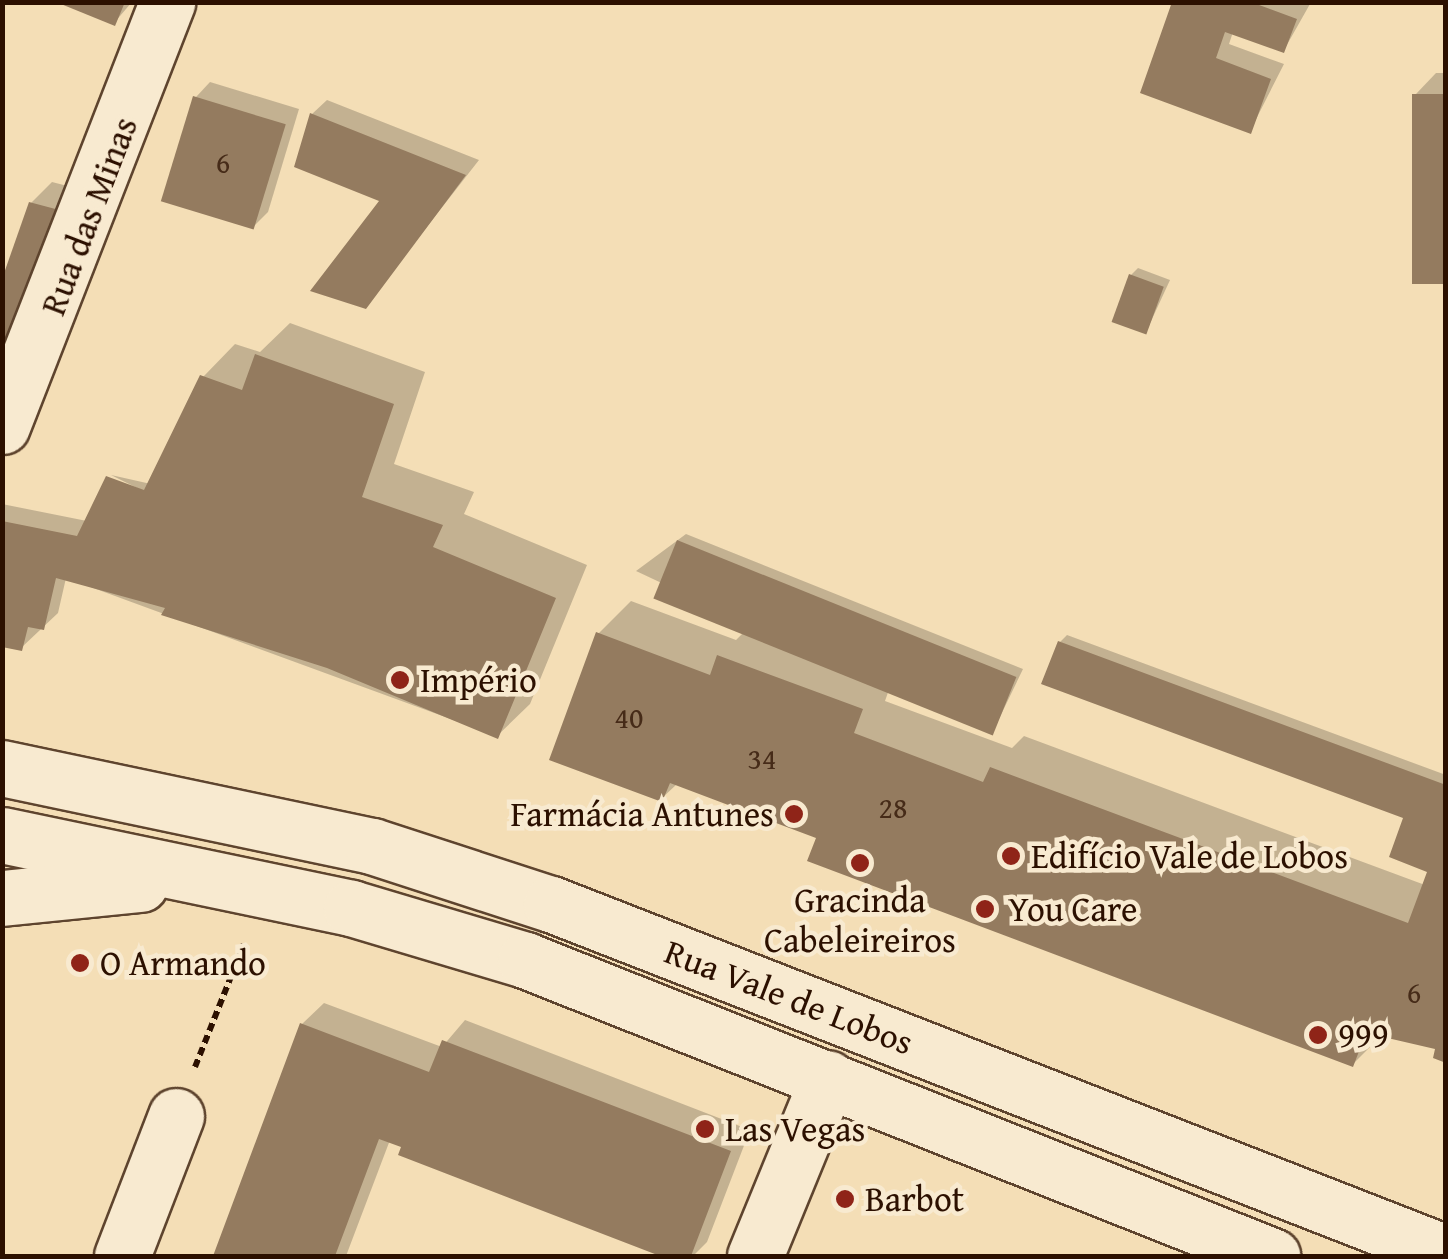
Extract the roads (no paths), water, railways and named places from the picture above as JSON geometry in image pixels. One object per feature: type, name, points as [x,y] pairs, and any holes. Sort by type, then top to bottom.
[{"type":"main road","name":"Rua das Minas","points":[[2,426],[167,2]]},
{"type":"main road","name":"Rua Vale de Lobos","points":[[2,768],[118,789],[372,846],[551,904],[1446,1253]]},
{"type":"main road","name":"Rua Vale de Lobos","points":[[2,797],[118,789]]},
{"type":"main road","name":"Rua Vale de Lobos","points":[[2,835],[459,939],[828,1078],[1272,1256]]},
{"type":"main road","points":[[2,898],[192,879]]},
{"type":"main road","points":[[756,1256],[828,1078]]},
{"type":"main road","points":[[122,1256],[176,1116]]},
{"type":"place","name":"Império","points":[[400,680]]},
{"type":"place","name":"Farmácia Antunes","points":[[794,814]]},
{"type":"place","name":"Edifício Vale de Lobos","points":[[1011,856]]},
{"type":"place","name":"Gracinda Cabeleireiros","points":[[860,863]]},
{"type":"place","name":"You Care","points":[[985,909]]},
{"type":"place","name":"O Armando","points":[[80,963]]},
{"type":"place","name":"999","points":[[1318,1035]]},
{"type":"place","name":"Las Vegas","points":[[705,1129]]},
{"type":"place","name":"Barbot","points":[[845,1199]]}]
